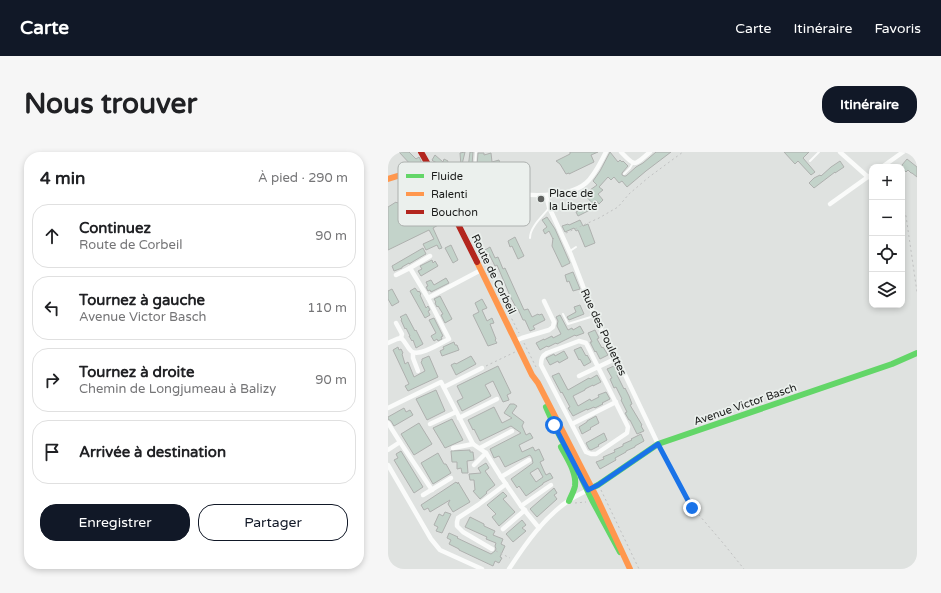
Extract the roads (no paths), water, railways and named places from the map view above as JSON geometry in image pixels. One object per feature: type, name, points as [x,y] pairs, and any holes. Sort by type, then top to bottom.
[{"type":"main road","name":"Route de Corbeil","points":[[421,152],[427,162]]},
{"type":"main road","points":[[388,179],[398,176]]},
{"type":"main road","name":"Route de Corbeil","points":[[459,226],[516,341],[554,425],[582,479],[590,489]]},
{"type":"main road","name":"Avenue Victor Basch","points":[[590,489],[658,444],[892,364],[917,353]]},
{"type":"main road","name":"Route de Corbeil","points":[[532,375],[538,382],[590,489],[620,544],[630,569]]},
{"type":"main road","points":[[554,425],[554,430],[575,480],[574,489],[569,500]]},
{"type":"street","points":[[530,194],[548,195],[578,188],[585,184],[594,174],[606,152]]},
{"type":"street","points":[[620,152],[633,163],[636,163],[650,152]]},
{"type":"street","points":[[840,152],[869,175]]},
{"type":"street","points":[[886,164],[903,152]]},
{"type":"street","points":[[913,152],[917,153]]},
{"type":"street","points":[[830,204],[869,177]]},
{"type":"street","name":"Rue des Poulettes","points":[[548,195],[547,199],[549,207],[595,316],[658,444]]},
{"type":"street","points":[[396,275],[430,256]]},
{"type":"street","points":[[410,268],[428,298],[449,339],[419,353],[413,353]]},
{"type":"street","points":[[428,298],[481,270]]},
{"type":"street","points":[[516,341],[553,328],[554,322],[544,301]]},
{"type":"street","points":[[396,323],[402,334],[401,338],[405,341],[413,353],[413,358],[418,371]]},
{"type":"street","points":[[388,343],[401,338]]},
{"type":"street","points":[[579,341],[586,344],[598,367],[628,427],[627,433],[596,454],[591,454],[586,452],[541,364],[541,360],[547,353],[579,341]]},
{"type":"street","points":[[579,376],[617,358]]},
{"type":"street","points":[[388,408],[482,368]]},
{"type":"street","points":[[443,384],[473,444],[486,453],[521,506],[539,528]]},
{"type":"street","points":[[459,418],[497,399]]},
{"type":"street","points":[[572,424],[616,402]]},
{"type":"street","points":[[430,424],[456,412]]},
{"type":"street","points":[[388,423],[432,490]]},
{"type":"street","points":[[480,448],[512,431]]},
{"type":"street","points":[[388,450],[400,442]]},
{"type":"street","points":[[453,448],[473,444]]},
{"type":"street","points":[[474,465],[486,453]]},
{"type":"street","points":[[501,477],[529,460]]},
{"type":"street","points":[[388,465],[431,539],[440,550],[482,569]]},
{"type":"street","points":[[423,495],[451,478]]},
{"type":"street","points":[[492,549],[463,532],[457,526],[457,522],[458,518],[506,484]]},
{"type":"street","points":[[521,506],[551,485]]},
{"type":"street","points":[[509,569],[539,528],[554,513],[569,500],[590,489]]},
{"type":"street","points":[[503,529],[525,510]]},
{"type":"lane","points":[[475,162],[476,152]]},
{"type":"lane","points":[[810,161],[819,152]]},
{"type":"lane","points":[[624,174],[633,163]]},
{"type":"lane","points":[[530,238],[532,229],[549,207]]},
{"type":"lane","points":[[569,252],[576,247]]},
{"type":"lane","points":[[563,314],[568,324],[595,316]]},
{"type":"place","name":"Place de la Liberté","points":[[541,199]]}]
